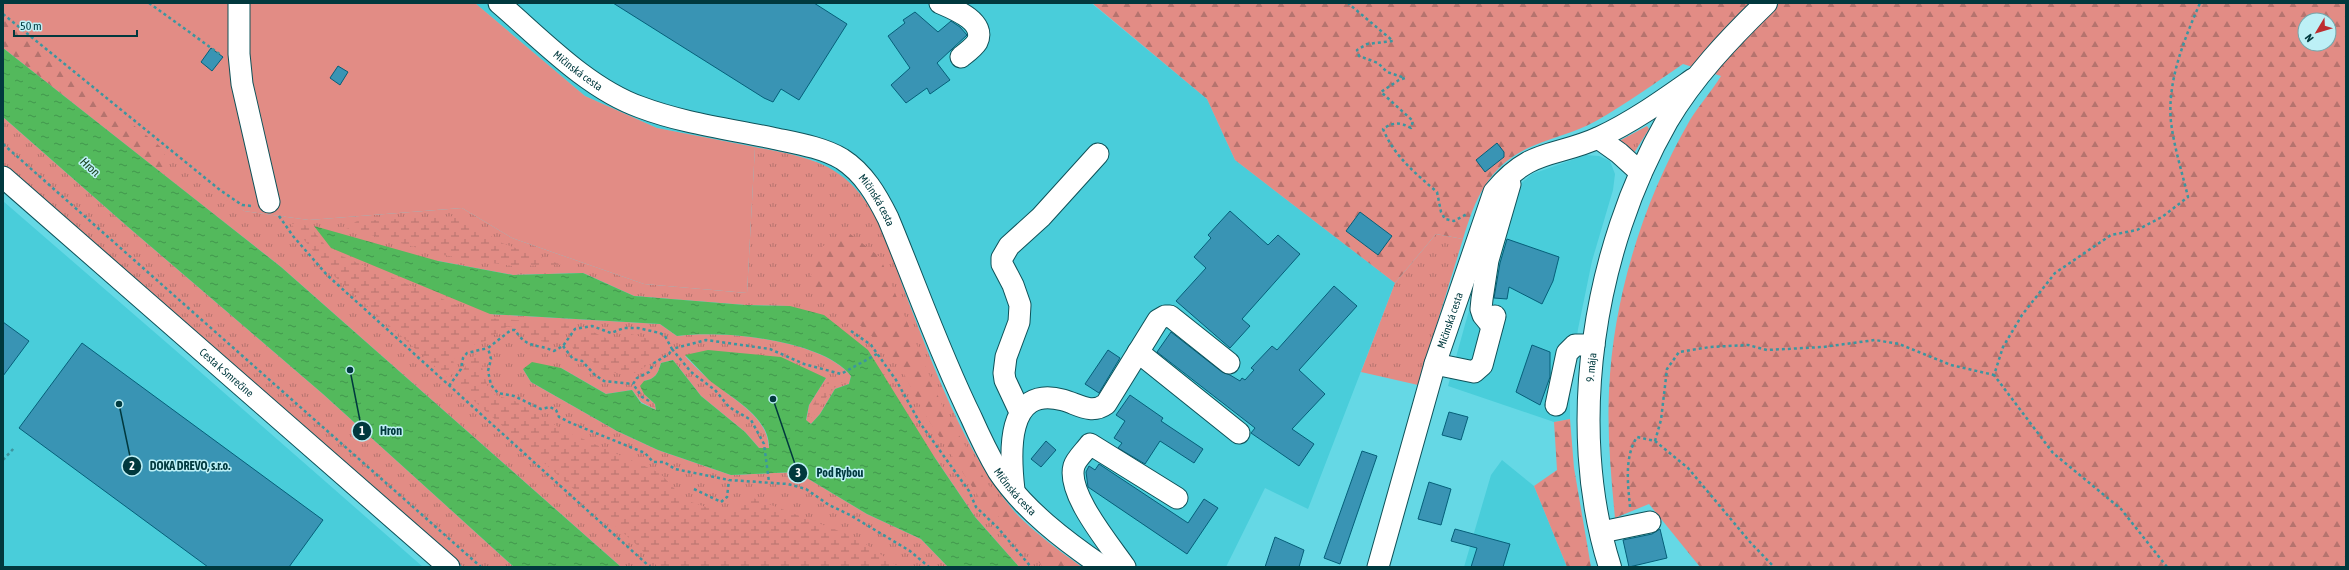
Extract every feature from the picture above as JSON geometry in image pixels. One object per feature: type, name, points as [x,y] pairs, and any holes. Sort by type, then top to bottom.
[{"type":"main road","name":"9. mája","points":[[1610,567],[1602,532],[1591,466],[1589,421],[1590,372],[1606,279],[1624,215],[1641,173],[1667,121],[1698,75],[1766,3]]},
{"type":"street","points":[[239,3],[239,54],[242,84],[269,202]]},
{"type":"street","name":"Mičinská cesta","points":[[499,3],[592,82],[639,107],[670,116],[818,149],[842,159],[862,175],[876,195],[888,218],[956,387],[998,471],[1014,491],[1043,520],[1075,548],[1103,567]]},
{"type":"street","points":[[940,3],[965,16],[976,26],[979,34],[976,43],[961,57]]},
{"type":"street","name":"Mičinská cesta","points":[[1378,567],[1419,447],[1435,364],[1494,192],[1508,175],[1515,170],[1542,155],[1598,138],[1651,109],[1698,75]]},
{"type":"street","points":[[1598,138],[1619,153],[1641,173]]},
{"type":"street","points":[[1020,412],[1005,380],[1004,373],[1006,357],[1019,322],[1020,305],[1013,285],[1002,264],[1002,258],[1010,246],[1057,201],[1098,154]]},
{"type":"street","points":[[1435,364],[1474,372],[1482,365],[1493,321],[1483,315],[1481,309],[1488,260],[1515,170]]},
{"type":"street","name":"Cesta k Smrečine","points":[[3,177],[449,567]]},
{"type":"street","points":[[1014,491],[1010,449],[1013,432],[1020,412],[1034,402],[1053,398],[1086,408],[1100,408],[1106,404],[1158,320],[1164,316],[1170,316],[1229,363]]},
{"type":"street","points":[[1556,405],[1567,353],[1575,345],[1594,345]]},
{"type":"street","points":[[1138,352],[1239,433]]},
{"type":"street","points":[[1125,567],[1077,493],[1073,478],[1074,466],[1090,444],[1177,498]]},
{"type":"street","points":[[1602,532],[1641,524]]},
{"type":"path","points":[[149,3],[222,56]]},
{"type":"path","points":[[1351,3],[1348,4],[1393,41],[1367,44],[1357,50],[1359,56],[1378,64],[1388,72],[1405,78],[1399,80],[1381,92],[1413,121],[1411,128],[1404,124],[1392,123],[1383,129],[1388,142],[1412,172],[1437,192],[1441,212],[1445,219],[1454,221],[1465,214],[1486,212]]},
{"type":"path","points":[[1994,375],[2003,347],[2022,316],[2055,273],[2111,235],[2137,230],[2162,217],[2188,197],[2171,122],[2172,91],[2188,29],[2200,3]]},
{"type":"path","points":[[3,14],[233,200],[242,205],[254,206],[269,202],[293,236],[327,276],[650,567]]},
{"type":"path","points":[[3,144],[482,567]]},
{"type":"path","points":[[448,386],[461,369],[462,358],[467,353],[488,348],[511,330],[515,330],[522,341],[530,345],[541,345],[554,351],[563,346],[575,329],[592,326],[611,333],[624,328],[638,328],[660,333],[665,336],[676,354],[689,370],[715,390],[729,407],[751,420],[757,428],[764,447],[769,482]]},
{"type":"path","points":[[850,331],[871,345],[878,354],[896,380],[920,423],[968,491],[976,507],[998,528],[1031,567]]},
{"type":"path","points":[[672,348],[706,340],[770,349],[804,364],[841,374],[878,354]]},
{"type":"path","points":[[1655,441],[1661,420],[1667,369],[1679,352],[1710,347],[1748,346],[1767,350],[1808,348],[1874,340],[1899,344],[1951,365],[1994,375],[2053,454],[2121,509],[2167,567]]},
{"type":"path","points":[[563,346],[573,359],[582,361],[595,375],[604,381],[633,384],[642,397],[649,401]]},
{"type":"path","points":[[488,348],[491,359],[488,371],[491,385],[498,393],[514,396],[541,409],[550,407],[556,410],[559,417],[571,423],[645,453],[653,462],[664,462],[675,469],[729,480],[788,484],[806,489],[829,505],[850,515],[910,550],[928,567]]},
{"type":"path","points":[[633,384],[637,378],[649,372],[654,363],[669,354],[672,348]]},
{"type":"path","points":[[1641,524],[1628,458],[1631,446],[1637,437],[1655,441],[1688,468],[1750,542],[1774,567]]},
{"type":"path","points":[[3,460],[5,460],[15,448]]},
{"type":"path","points":[[694,489],[720,502],[727,497],[729,480]]},
{"type":"shaded area","points":[[475,3],[1091,3],[1207,99],[1235,160],[1395,283],[1308,509],[1265,488],[1226,567],[1082,567],[1015,512],[989,479],[962,427],[929,353],[906,295],[816,161],[791,154],[657,128],[585,96]]},
{"type":"shaded area","points":[[1586,155],[1599,156],[1610,161],[1615,174],[1613,190],[1592,261],[1578,329],[1570,392],[1570,419],[1554,422],[1448,386],[1481,267],[1519,185],[1532,174]]},
{"type":"shaded area","points":[[3,201],[197,369],[423,567],[3,567]]},
{"type":"shaded area","points":[[1502,460],[1534,486],[1567,567],[1464,567],[1491,475]]},
{"type":"green space","points":[[3,3],[475,3],[585,96],[657,128],[755,147],[747,293],[644,284],[512,238],[462,208],[309,220],[244,211],[228,201],[20,34],[3,18]]},
{"type":"green space","points":[[1092,3],[2346,3],[2346,567],[1700,567],[1649,504],[1615,518],[1609,439],[1609,391],[1617,321],[1624,286],[1633,251],[1658,183],[1690,120],[1721,76],[1683,64],[1629,101],[1596,121],[1528,148],[1514,156],[1493,175],[1485,186],[1478,198],[1463,239],[1436,234],[1395,283],[1235,160],[1207,99]]},
{"type":"green space","points":[[3,18],[164,149],[164,175],[3,48]]},
{"type":"green space","points":[[3,117],[127,226],[323,394],[514,567],[463,567],[3,166]]},
{"type":"green space","points":[[1647,126],[1649,129],[1634,153],[1619,141]]},
{"type":"green space","points":[[755,147],[795,155],[820,164],[844,178],[864,199],[872,211],[891,252],[927,351],[939,379],[965,436],[980,463],[996,488],[1014,511],[1046,540],[1082,567],[1019,567],[975,517],[935,458],[790,306],[745,305],[634,296],[583,273],[513,275],[438,261],[490,314],[660,324],[677,336],[696,334],[744,336],[770,340],[817,353],[837,363],[851,376],[849,384],[835,389],[820,414],[811,424],[806,421],[809,405],[826,378],[685,356],[700,371],[756,417],[767,437],[769,448],[759,448],[745,432],[701,396],[673,360],[661,363],[656,375],[651,379],[644,381],[644,394],[655,404],[656,410],[641,402],[632,390],[606,394],[561,368],[523,369],[531,382],[617,431],[658,450],[731,475],[797,472],[867,514],[921,539],[948,567],[621,567],[281,267],[164,175],[164,149],[244,211],[309,220],[462,208],[512,238],[644,284],[747,293]]},
{"type":"green space","points":[[459,216],[502,243],[562,265],[512,266],[443,255],[346,228],[357,221]]},
{"type":"green space","points":[[301,223],[312,229],[330,251],[487,318],[574,324],[565,331],[560,342],[554,343],[539,341],[529,336],[521,329],[508,326],[485,341],[460,349],[453,360],[455,368],[449,379],[333,275],[291,224]]},
{"type":"green space","points":[[849,233],[880,257],[943,408],[987,483],[1019,524],[1064,561],[1065,567],[1042,566],[998,516],[986,508],[924,413],[901,368],[865,329],[807,289],[819,248]]},
{"type":"green space","points":[[1436,234],[1463,239],[1418,385],[1361,372],[1395,283]]},
{"type":"green space","points":[[591,331],[612,341],[631,334],[659,342],[662,351],[650,359],[645,367],[629,376],[600,369],[591,360],[575,354],[571,343],[579,335]]},
{"type":"green space","points":[[476,354],[485,359],[482,367],[487,385],[495,395],[515,401],[565,431],[660,473],[685,500],[730,515],[748,496],[857,538],[899,567],[658,567],[637,545],[455,384],[468,362]]},
{"type":"green space","points":[[830,378],[844,379],[843,382],[829,393],[819,409],[811,418],[809,416],[812,406]]},
{"type":"green space","points":[[1570,419],[1574,468],[1591,567],[1567,567],[1534,486],[1557,470],[1554,422]]},
{"type":"water","points":[[3,48],[281,267],[621,567],[514,567],[323,394],[127,226],[3,117]]},
{"type":"water","points":[[314,226],[438,261],[513,275],[583,273],[634,296],[745,305],[790,306],[824,315],[868,350],[935,458],[975,517],[1019,567],[948,567],[921,539],[867,514],[797,472],[731,475],[658,450],[617,431],[531,382],[523,369],[532,362],[561,368],[606,394],[632,390],[641,403],[656,410],[655,404],[644,394],[640,386],[644,381],[651,379],[656,375],[661,363],[673,360],[701,396],[745,432],[759,448],[769,448],[768,437],[756,417],[709,380],[685,355],[708,350],[781,357],[826,378],[809,405],[806,420],[811,424],[820,414],[835,389],[849,384],[851,376],[837,363],[818,353],[770,340],[744,336],[696,334],[677,336],[660,324],[490,314],[331,248]]},
{"type":"building","points":[[613,3],[814,3],[847,24],[799,100],[781,89],[773,102],[764,98]]},
{"type":"building","points":[[915,12],[938,32],[951,21],[960,27],[967,35],[937,63],[950,80],[930,94],[927,88],[906,103],[891,85],[910,68],[888,36],[905,23],[903,20]]},
{"type":"building","points":[[211,48],[223,57],[212,71],[201,62]]},
{"type":"building","points":[[338,66],[348,72],[340,85],[330,78]]},
{"type":"building","points":[[1497,143],[1504,152],[1504,157],[1485,172],[1476,160]]},
{"type":"building","points":[[1230,211],[1268,245],[1278,235],[1300,254],[1242,319],[1250,326],[1230,348],[1176,301],[1206,268],[1194,257],[1211,238],[1208,235]]},
{"type":"building","points":[[1360,212],[1392,236],[1378,255],[1346,231]]},
{"type":"building","points":[[1507,239],[1559,257],[1553,281],[1542,304],[1509,287],[1507,299],[1494,298],[1500,263]]},
{"type":"building","points":[[1334,286],[1357,306],[1299,370],[1325,394],[1292,429],[1314,444],[1299,466],[1251,433],[1255,428],[1157,352],[1171,332],[1222,372],[1240,381],[1242,378],[1245,380],[1254,370],[1251,368],[1272,346],[1277,350]]},
{"type":"building","points":[[3,322],[29,341],[3,376]]},
{"type":"building","points":[[82,343],[323,520],[289,567],[208,567],[19,428]]},
{"type":"building","points":[[1532,345],[1550,352],[1550,377],[1540,405],[1516,392]]},
{"type":"building","points":[[1108,350],[1120,358],[1099,393],[1085,384]]},
{"type":"building","points":[[1130,395],[1163,418],[1161,421],[1203,449],[1194,463],[1160,441],[1145,464],[1118,448],[1122,443],[1114,438],[1125,421],[1116,415]]},
{"type":"building","points":[[1449,412],[1468,417],[1461,440],[1442,435]]},
{"type":"building","points":[[1046,441],[1056,450],[1041,467],[1031,459]]},
{"type":"building","points":[[1362,451],[1377,456],[1340,564],[1324,558]]},
{"type":"building","points":[[1099,464],[1188,523],[1204,499],[1218,508],[1187,554],[1088,487],[1086,472],[1089,466],[1095,470]]},
{"type":"building","points":[[1429,482],[1451,489],[1441,525],[1418,519]]},
{"type":"building","points":[[1455,529],[1510,544],[1503,567],[1471,567],[1477,548],[1451,541]]},
{"type":"building","points":[[1660,529],[1667,558],[1629,567],[1623,540],[1652,534]]},
{"type":"building","points":[[1275,537],[1304,550],[1299,567],[1265,567]]},
{"type":"place","name":"Hron","points":[[350,370]]},
{"type":"place","name":"Pod Rybou","points":[[773,399]]},
{"type":"place","name":"DOKA DREVO, s.r.o.","points":[[119,404]]}]
